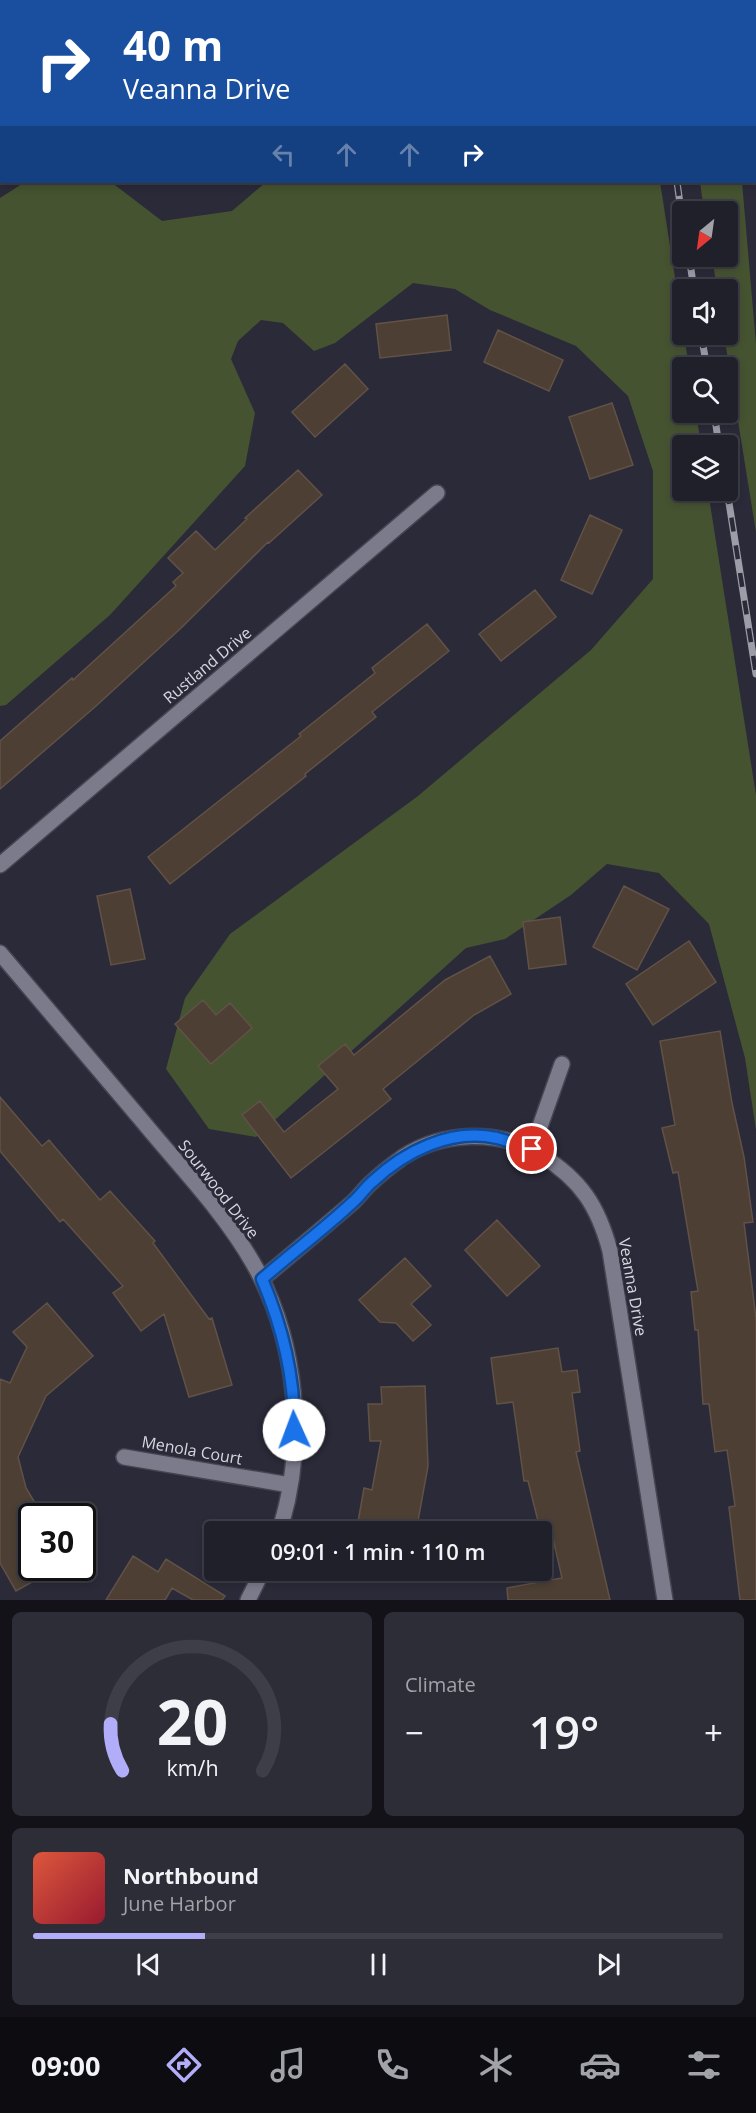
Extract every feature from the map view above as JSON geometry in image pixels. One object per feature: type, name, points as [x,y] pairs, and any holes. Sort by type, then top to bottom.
[{"type":"street","name":"Rustland Drive","points":[[0,865],[437,493]]},
{"type":"street","name":"Sourwood Drive","points":[[0,953],[218,1212],[252,1260],[262,1279],[277,1314],[287,1352],[294,1410],[290,1485],[282,1521]]},
{"type":"street","points":[[532,1149],[562,1064]]},
{"type":"street","name":"Veanna Drive","points":[[262,1279],[355,1200],[372,1182],[403,1157],[420,1148],[458,1137],[497,1138],[532,1149],[562,1168],[576,1181],[598,1214],[610,1251],[665,1600]]},
{"type":"street","name":"Menola Court","points":[[124,1457],[290,1485]]},
{"type":"street","points":[[248,1600],[258,1581]]},
{"type":"green space","points":[[23,183],[112,183],[162,221],[232,211],[265,183],[660,183],[675,279],[672,279],[672,345],[686,345],[687,357],[672,357],[672,423],[698,423],[699,435],[672,435],[672,501],[710,501],[756,795],[756,1130],[745,1058],[709,924],[659,873],[607,864],[571,895],[505,939],[466,948],[256,1137],[209,1129],[166,1069],[185,998],[230,934],[418,796],[591,650],[653,579],[653,471],[628,396],[576,346],[490,310],[455,289],[413,283],[335,343],[314,351],[283,323],[261,320],[238,341],[231,359],[255,413],[245,466],[110,615],[6,705],[0,706],[0,198]]},
{"type":"green space","points":[[700,183],[742,183],[756,344],[756,532],[738,421],[738,357],[728,357],[726,345],[738,345],[738,279],[715,279],[714,267],[738,267],[738,201],[703,201]]},
{"type":"building","points":[[447,315],[451,350],[380,358],[376,324]]},
{"type":"building","points":[[498,330],[563,360],[549,391],[484,362]]},
{"type":"building","points":[[345,364],[368,389],[315,437],[292,412]]},
{"type":"building","points":[[612,403],[633,465],[590,479],[569,417]]},
{"type":"building","points":[[298,470],[322,495],[268,542],[180,629],[96,706],[0,789],[0,741],[72,678],[73,680],[176,586],[173,582],[183,573],[168,558],[196,531],[215,550],[247,519],[245,518]]},
{"type":"building","points":[[590,515],[622,530],[592,594],[561,580]]},
{"type":"building","points":[[535,590],[556,617],[501,661],[479,634]]},
{"type":"building","points":[[427,624],[449,651],[372,712],[376,717],[305,774],[306,776],[170,884],[148,857],[301,736],[299,734],[375,673],[372,668]]},
{"type":"building","points":[[624,886],[669,909],[637,970],[593,947]]},
{"type":"building","points":[[130,889],[145,959],[111,965],[97,896]]},
{"type":"building","points":[[560,917],[566,964],[529,969],[523,922]]},
{"type":"building","points":[[689,941],[716,982],[653,1025],[626,984]]},
{"type":"building","points":[[490,956],[511,994],[474,1015],[383,1089],[391,1099],[291,1178],[242,1115],[260,1101],[284,1132],[338,1089],[318,1066],[345,1044],[354,1055],[445,980]]},
{"type":"building","points":[[203,1000],[216,1015],[230,1003],[252,1028],[211,1064],[175,1024]]},
{"type":"building","points":[[720,1031],[744,1157],[753,1222],[744,1223],[756,1318],[756,1600],[740,1600],[729,1507],[735,1506],[727,1450],[715,1452],[709,1404],[703,1404],[698,1330],[695,1330],[691,1292],[698,1291],[678,1172],[673,1173],[662,1128],[675,1125],[660,1041]]},
{"type":"building","points":[[0,1097],[42,1146],[49,1140],[100,1200],[110,1191],[155,1241],[153,1243],[209,1319],[212,1318],[232,1385],[189,1397],[164,1314],[141,1331],[113,1293],[123,1286],[63,1219],[60,1222],[0,1151]]},
{"type":"building","points":[[497,1220],[540,1266],[507,1296],[465,1250]]},
{"type":"building","points":[[405,1258],[431,1286],[411,1304],[431,1325],[413,1341],[396,1323],[380,1322],[359,1300]]},
{"type":"building","points":[[47,1303],[93,1356],[46,1396],[18,1457],[26,1488],[35,1503],[18,1503],[18,1581],[32,1582],[16,1591],[0,1563],[0,1379],[10,1383],[27,1347],[13,1332]]},
{"type":"building","points":[[558,1348],[562,1372],[577,1370],[580,1392],[572,1393],[580,1451],[576,1452],[610,1600],[508,1600],[507,1588],[562,1578],[552,1534],[552,1521],[538,1521],[528,1481],[524,1481],[513,1402],[497,1404],[491,1358]]},
{"type":"building","points":[[425,1386],[428,1466],[418,1521],[358,1521],[364,1488],[372,1490],[381,1441],[370,1441],[368,1404],[382,1404],[381,1387]]},
{"type":"building","points":[[133,1556],[158,1572],[166,1559],[225,1596],[222,1600],[193,1600],[172,1588],[165,1600],[106,1600]]},
{"type":"railway","points":[[677,183],[680,201]]},
{"type":"railway","points":[[691,267],[692,279]]},
{"type":"railway","points":[[703,345],[705,357]]},
{"type":"railway","points":[[716,423],[717,435]]},
{"type":"railway","points":[[729,501],[756,674]]},
{"type":"route","points":[[294,1430],[287,1352],[277,1314],[262,1279],[355,1200],[372,1182],[403,1157],[420,1148],[439,1141],[477,1136],[497,1138],[532,1149]]}]
